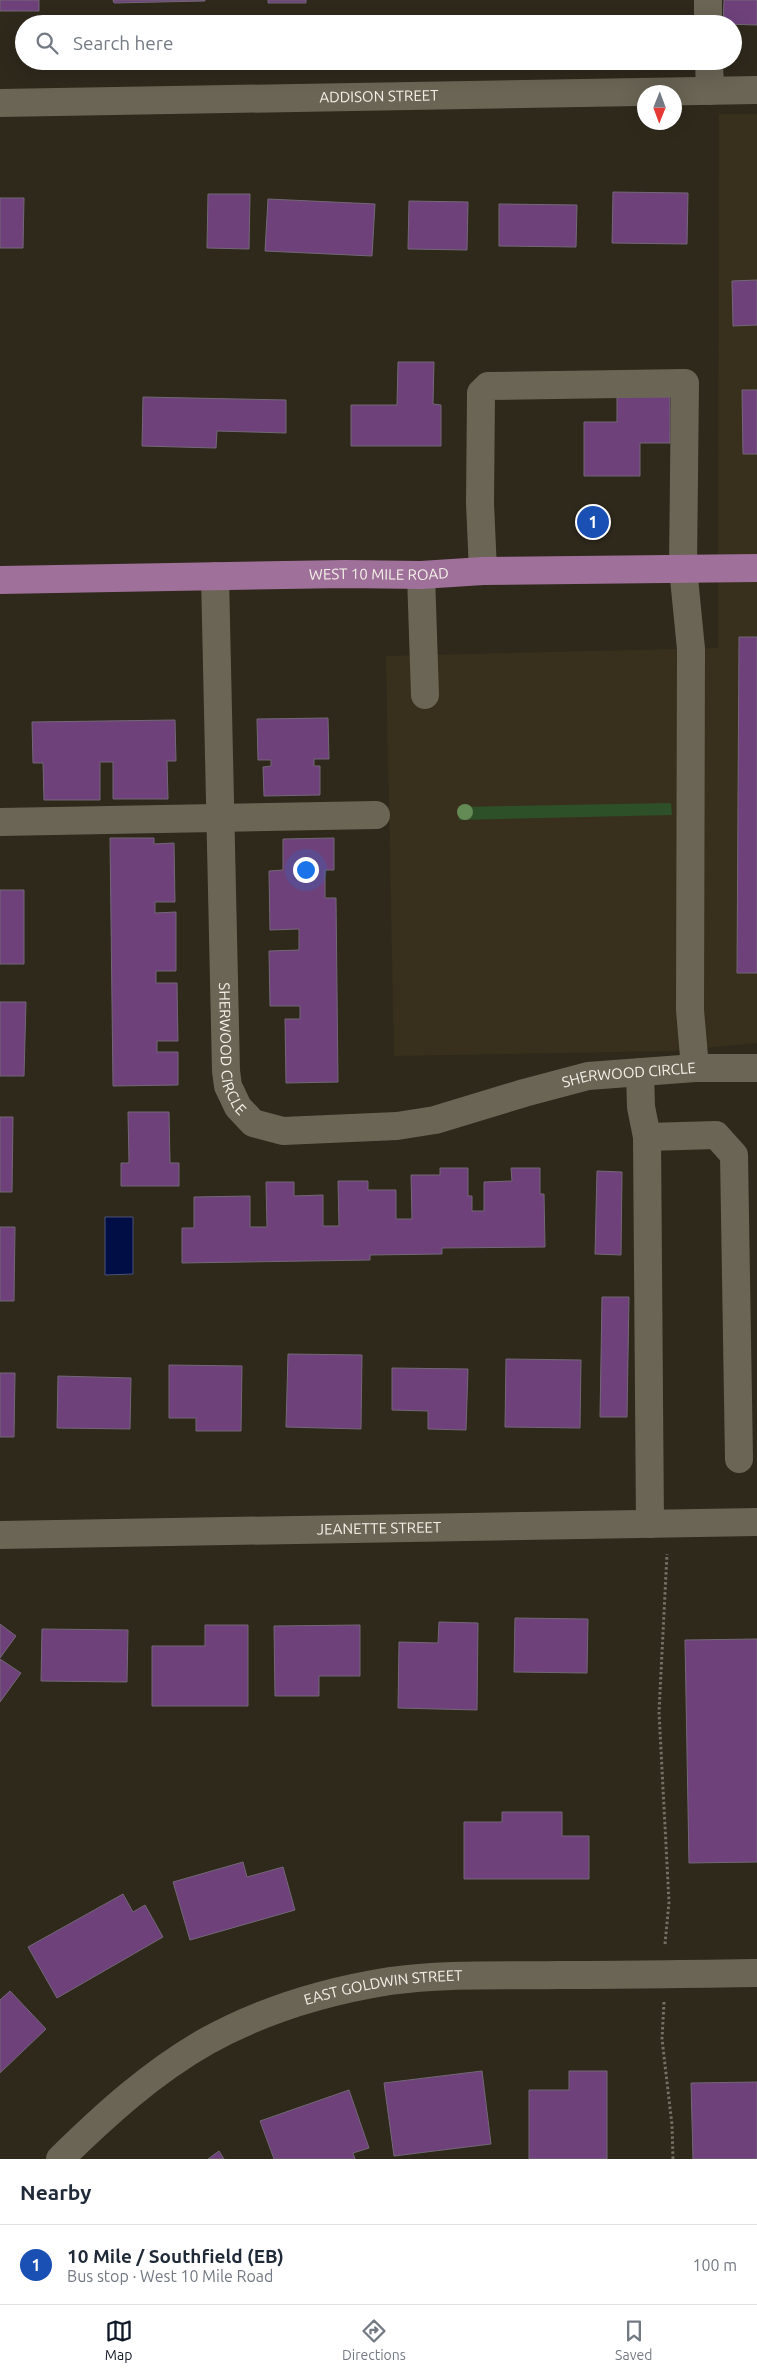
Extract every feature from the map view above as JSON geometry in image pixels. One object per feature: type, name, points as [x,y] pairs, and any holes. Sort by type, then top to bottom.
[{"type":"main road","name":"WEST 10 MILE ROAD","points":[[0,580],[421,575],[483,571],[757,568]]},
{"type":"street","points":[[708,0],[708,15]]},
{"type":"street","points":[[710,70],[710,91]]},
{"type":"street","name":"ADDISON STREET","points":[[0,103],[757,90]]},
{"type":"street","points":[[483,571],[481,393],[488,386],[685,384],[683,568],[690,649],[690,1010],[695,1068]]},
{"type":"street","points":[[421,575],[425,695]]},
{"type":"street","name":"SHERWOOD CIRCLE","points":[[215,576],[226,1071],[228,1086],[238,1107],[253,1123],[283,1131],[396,1126],[435,1120],[588,1076],[695,1068],[757,1068]]},
{"type":"street","points":[[0,822],[219,820],[376,815]]},
{"type":"street","points":[[640,1072],[641,1107],[647,1136],[650,1524]]},
{"type":"street","points":[[647,1136],[716,1135],[734,1155],[739,1459]]},
{"type":"street","name":"JEANETTE STREET","points":[[0,1535],[757,1522]]},
{"type":"street","name":"EAST GOLDWIN STREET","points":[[60,2159],[110,2110],[207,2041],[252,2020],[294,2004],[336,1992],[391,1981],[465,1976],[757,1973]]},
{"type":"path","points":[[665,1945],[669,1902],[659,1712],[667,1552]]},
{"type":"path","points":[[664,1994],[662,2039],[672,2125],[673,2159]]},
{"type":"shaded area","points":[[719,114],[757,114],[757,1043],[673,1051],[394,1056],[386,656],[718,648]]},
{"type":"shaded area","points":[[105,1217],[133,1217],[133,1274],[105,1275]]},
{"type":"green space","points":[[671,803],[672,815],[459,820],[459,807]]},
{"type":"building","points":[[0,0],[39,0],[39,11],[0,11]]},
{"type":"building","points":[[113,0],[205,0],[205,1],[114,3]]},
{"type":"building","points":[[268,0],[306,0],[306,3],[268,3]]},
{"type":"building","points":[[724,0],[757,0],[757,25],[742,25],[742,15],[723,15]]},
{"type":"building","points":[[613,192],[688,193],[687,244],[612,243]]},
{"type":"building","points":[[208,194],[250,194],[249,249],[207,248]]},
{"type":"building","points":[[0,198],[24,198],[23,248],[0,248]]},
{"type":"building","points":[[268,199],[375,204],[372,256],[265,251]]},
{"type":"building","points":[[409,201],[468,202],[467,250],[408,249]]},
{"type":"building","points":[[499,204],[577,205],[576,247],[499,246]]},
{"type":"building","points":[[757,280],[757,325],[733,326],[732,281]]},
{"type":"building","points":[[398,362],[434,362],[433,404],[441,405],[441,446],[351,446],[351,405],[397,405]]},
{"type":"building","points":[[742,390],[757,390],[757,454],[743,454]]},
{"type":"building","points":[[143,397],[286,400],[286,433],[217,431],[216,448],[142,446]]},
{"type":"building","points":[[617,397],[670,397],[670,443],[640,443],[640,476],[584,476],[584,422],[617,422]]},
{"type":"building","points":[[739,637],[757,637],[757,973],[737,973]]},
{"type":"building","points":[[328,718],[329,759],[314,759],[314,766],[320,766],[320,795],[264,796],[263,767],[271,766],[271,760],[258,760],[257,719]]},
{"type":"building","points":[[175,720],[176,761],[167,761],[168,799],[113,799],[113,762],[100,762],[100,800],[44,800],[43,763],[33,763],[32,722]]},
{"type":"building","points":[[110,838],[154,838],[154,844],[174,843],[175,902],[155,902],[155,913],[176,912],[176,971],[156,971],[156,983],[177,983],[178,1041],[157,1041],[157,1052],[178,1052],[178,1085],[113,1086]]},
{"type":"building","points":[[334,838],[334,870],[325,870],[325,898],[336,898],[338,1082],[286,1083],[285,1019],[300,1019],[300,1006],[270,1006],[269,951],[299,950],[299,929],[270,930],[269,871],[283,870],[283,839]]},
{"type":"building","points":[[0,890],[24,890],[24,964],[0,964]]},
{"type":"building","points":[[0,1002],[26,1002],[24,1076],[0,1076]]},
{"type":"building","points":[[128,1112],[169,1112],[170,1163],[179,1163],[179,1186],[121,1186],[121,1163],[129,1163]]},
{"type":"building","points":[[0,1117],[13,1117],[12,1192],[0,1192]]},
{"type":"building","points":[[440,1168],[468,1168],[468,1196],[472,1196],[472,1211],[484,1211],[484,1182],[512,1181],[511,1168],[540,1168],[540,1194],[544,1194],[545,1247],[442,1248],[442,1254],[370,1255],[370,1260],[182,1263],[182,1228],[194,1228],[194,1197],[250,1196],[250,1227],[267,1227],[266,1182],[294,1182],[294,1196],[323,1195],[323,1226],[339,1226],[338,1181],[368,1181],[368,1190],[396,1190],[396,1219],[412,1219],[411,1175],[440,1175]]},
{"type":"building","points":[[597,1171],[622,1172],[621,1255],[595,1254]]},
{"type":"building","points":[[0,1227],[15,1227],[14,1301],[0,1301]]},
{"type":"building","points":[[602,1297],[629,1297],[627,1417],[600,1417]]},
{"type":"building","points":[[288,1354],[362,1355],[361,1429],[286,1427]]},
{"type":"building","points":[[506,1359],[581,1360],[580,1428],[505,1427]]},
{"type":"building","points":[[169,1365],[242,1366],[241,1431],[196,1431],[196,1418],[169,1418]]},
{"type":"building","points":[[392,1368],[468,1369],[466,1430],[428,1429],[428,1411],[392,1410]]},
{"type":"building","points":[[0,1373],[15,1373],[14,1437],[0,1437]]},
{"type":"building","points":[[58,1376],[131,1378],[130,1429],[57,1428]]},
{"type":"building","points":[[515,1618],[588,1619],[587,1673],[514,1672]]},
{"type":"building","points":[[439,1622],[478,1623],[477,1710],[398,1708],[399,1642],[438,1643]]},
{"type":"building","points":[[0,1624],[16,1636],[0,1658]]},
{"type":"building","points":[[205,1625],[248,1625],[248,1706],[152,1706],[152,1646],[205,1646]]},
{"type":"building","points":[[360,1625],[360,1676],[319,1676],[319,1696],[275,1696],[274,1626]]},
{"type":"building","points":[[42,1629],[128,1630],[127,1682],[41,1681]]},
{"type":"building","points":[[757,1639],[757,1862],[689,1863],[685,1640]]},
{"type":"building","points":[[0,1659],[21,1673],[0,1702]]},
{"type":"building","points":[[502,1812],[562,1812],[562,1836],[589,1836],[589,1879],[464,1879],[464,1822],[502,1822]]},
{"type":"building","points":[[243,1862],[247,1877],[283,1867],[295,1910],[190,1940],[173,1882]]},
{"type":"building","points":[[123,1894],[133,1912],[145,1905],[163,1937],[57,1998],[28,1947]]},
{"type":"building","points":[[10,1991],[46,2029],[0,2073],[0,2000]]},
{"type":"building","points":[[482,2071],[491,2144],[394,2156],[384,2083]]},
{"type":"building","points":[[569,2071],[607,2071],[607,2159],[529,2159],[529,2090],[569,2090]]},
{"type":"building","points":[[757,2082],[757,2159],[693,2159],[691,2083]]},
{"type":"building","points":[[349,2090],[369,2148],[353,2153],[355,2159],[274,2159],[260,2121]]},
{"type":"building","points":[[219,2151],[224,2159],[208,2159]]},
{"type":"place","name":"10 Mile / Southfield (EB)","points":[[593,522]]}]
